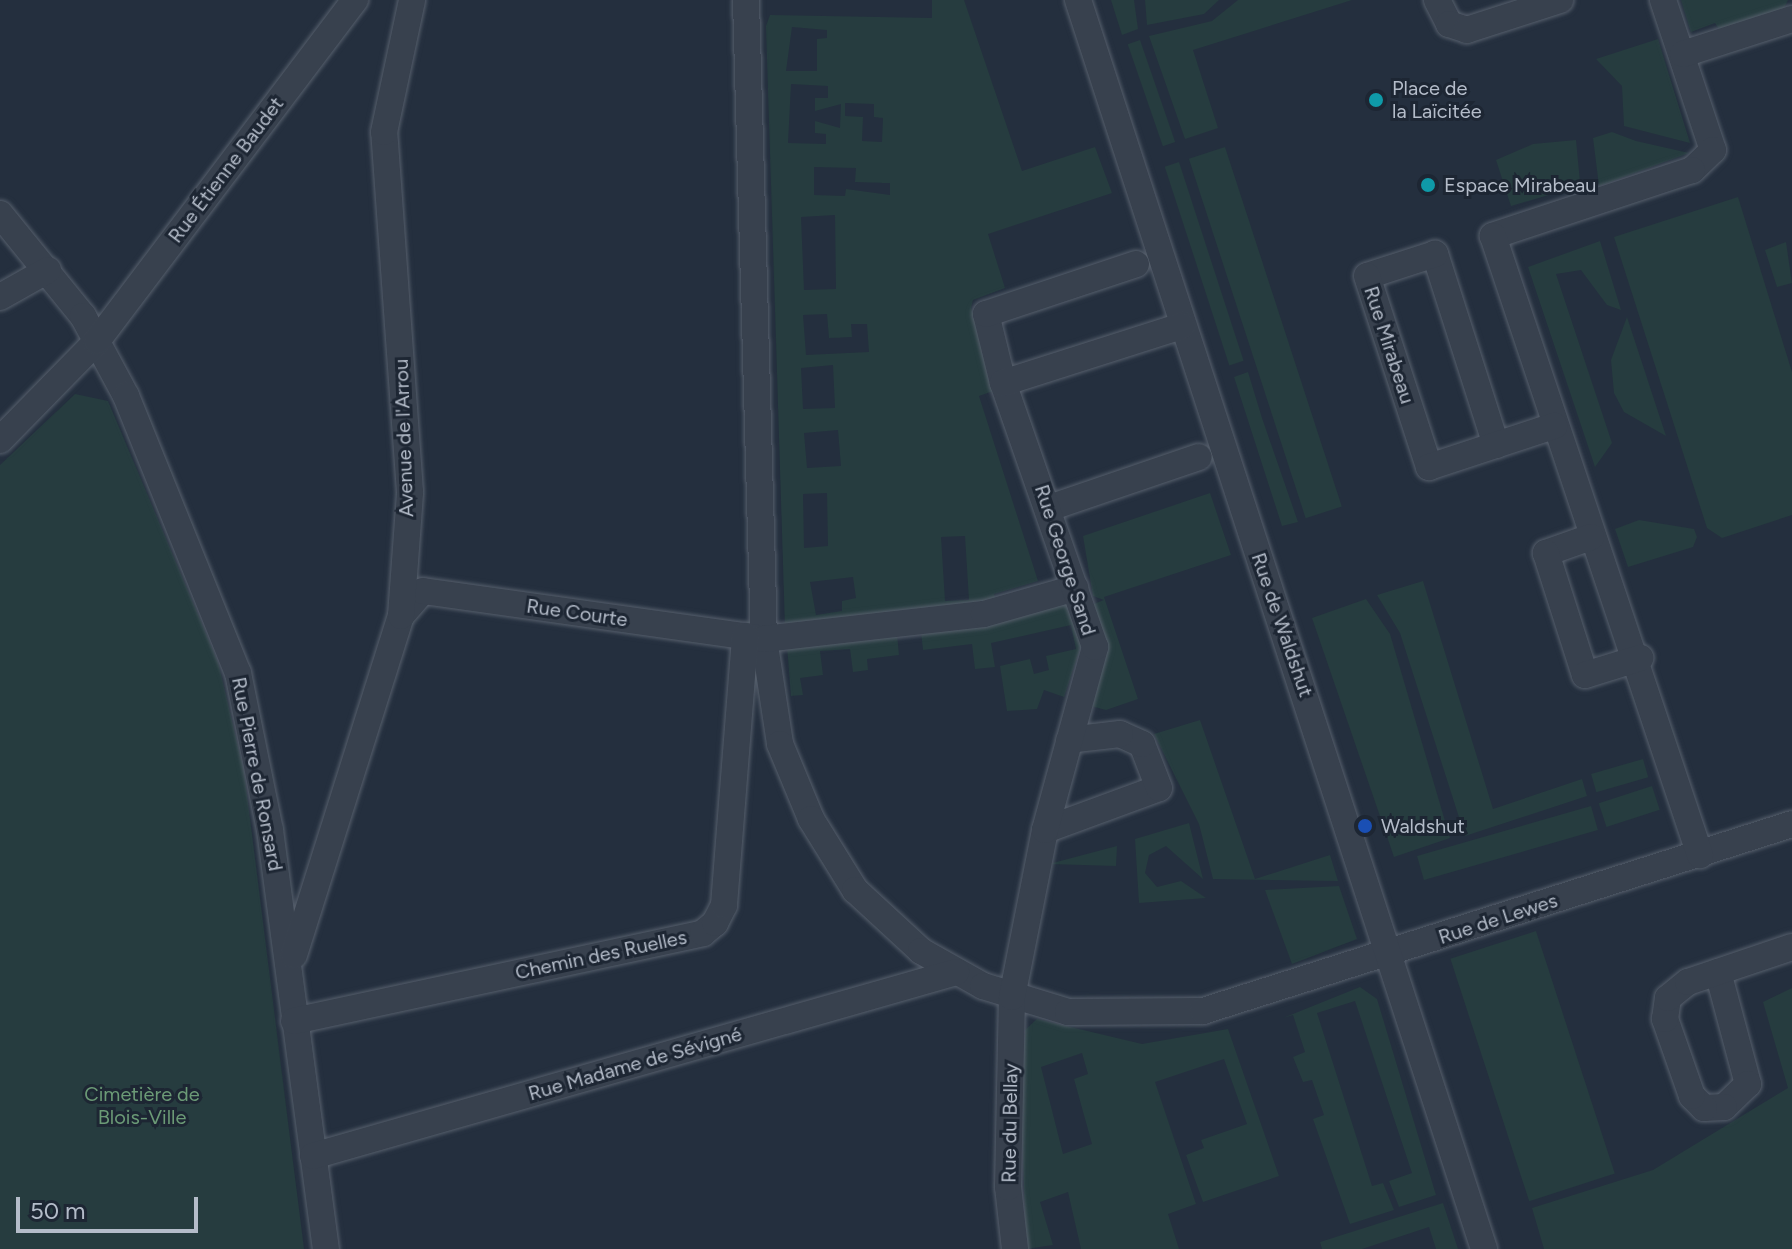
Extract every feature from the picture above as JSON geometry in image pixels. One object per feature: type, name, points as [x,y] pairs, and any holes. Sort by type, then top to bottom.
[{"type":"street","name":"Rue Étienne Baudet","points":[[0,440],[97,341],[355,0]]},
{"type":"street","name":"Avenue de l'Arrou","points":[[289,982],[318,865],[401,616],[410,492],[384,132],[412,0]]},
{"type":"street","points":[[746,0],[754,638],[984,614],[1075,588]]},
{"type":"street","name":"Rue de Waldshut","points":[[1078,0],[1484,1249]]},
{"type":"street","points":[[1437,0],[1449,24],[1467,30],[1560,0]]},
{"type":"street","points":[[1663,0],[1713,150],[1692,170],[1493,236],[1591,537],[1640,658],[1700,855]]},
{"type":"street","points":[[1683,54],[1792,19]]},
{"type":"street","name":"Rue Pierre de Ronsard","points":[[0,214],[48,270],[97,341],[238,673],[276,869],[326,1249]]},
{"type":"street","name":"Rue Mirabeau","points":[[1496,445],[1435,254],[1367,276],[1429,467],[1554,426]]},
{"type":"street","name":"Rue George Sand","points":[[1012,997],[1045,830],[1095,647],[1003,383],[986,314],[1136,264]]},
{"type":"street","points":[[0,297],[48,270]]},
{"type":"street","points":[[1003,383],[1182,326]]},
{"type":"street","points":[[1049,508],[1199,457]]},
{"type":"street","points":[[1591,537],[1546,553],[1585,675],[1640,658]]},
{"type":"street","name":"Rue Courte","points":[[401,616],[423,591],[754,638]]},
{"type":"street","name":"Rue de Lewes","points":[[754,638],[780,744],[811,819],[855,890],[921,951],[956,972],[1012,997],[1110,1016],[1203,1011],[1792,824]]},
{"type":"street","name":"Chemin des Ruelles","points":[[294,1021],[703,933],[715,923],[724,905],[754,638]]},
{"type":"street","points":[[1045,830],[1159,788],[1142,744],[1120,734],[1069,740]]},
{"type":"street","points":[[276,869],[303,873],[318,865]]},
{"type":"street","points":[[1718,972],[1748,1084],[1724,1107],[1704,1108],[1692,1096],[1665,1019],[1668,998],[1718,972],[1792,947]]},
{"type":"street","name":"Rue Madame de Sévigné","points":[[313,1156],[956,972]]},
{"type":"street","name":"Rue du Bellay","points":[[1012,997],[1008,1187],[1015,1249]]},
{"type":"green space","points":[[932,0],[964,0],[1022,171],[1095,147],[1112,193],[988,234],[1005,288],[973,300],[971,308],[996,390],[979,396],[1038,581],[994,594],[996,602],[785,627],[766,26],[770,15],[932,18]],"holes":[[[792,27],[827,30],[827,38],[817,39],[817,71],[786,71]],[[791,84],[828,86],[828,98],[815,98],[815,111],[841,104],[840,128],[815,121],[815,133],[826,134],[826,144],[788,143]],[[845,103],[874,104],[874,117],[883,118],[882,142],[862,141],[863,117],[845,116]],[[814,167],[856,168],[855,182],[890,183],[890,195],[846,189],[845,196],[814,195]],[[835,215],[836,289],[804,290],[801,217]],[[827,314],[829,338],[852,337],[851,324],[867,324],[869,352],[806,355],[803,315]],[[833,365],[835,408],[803,409],[801,368]],[[838,430],[841,466],[807,468],[804,433]],[[827,493],[828,546],[804,548],[803,494]],[[965,536],[969,600],[945,601],[941,537]],[[853,577],[856,598],[842,601],[842,611],[816,615],[810,582]]]},
{"type":"green space","points":[[1111,0],[1134,0],[1138,29],[1122,35]]},
{"type":"green space","points":[[1145,0],[1219,0],[1204,14],[1147,25]]},
{"type":"green space","points":[[1238,0],[1352,0],[1193,50],[1218,128],[1185,139],[1149,36],[1212,21]]},
{"type":"green space","points":[[1681,0],[1788,0],[1783,10],[1721,32],[1715,23],[1691,32]]},
{"type":"green space","points":[[1658,39],[1690,143],[1624,126],[1622,86],[1596,59]]},
{"type":"green space","points":[[1140,40],[1175,142],[1163,146],[1128,44]]},
{"type":"green space","points":[[1612,132],[1689,153],[1599,186],[1593,138]]},
{"type":"green space","points":[[1576,140],[1580,182],[1548,185],[1552,194],[1511,206],[1496,160],[1533,144]]},
{"type":"green space","points":[[1225,147],[1342,506],[1306,518],[1189,159]]},
{"type":"green space","points":[[1179,162],[1244,361],[1229,365],[1165,167]]},
{"type":"green space","points":[[1738,197],[1792,372],[1792,515],[1722,538],[1707,528],[1614,237]]},
{"type":"green space","points":[[1600,241],[1621,310],[1607,305],[1581,270],[1556,274],[1612,443],[1595,467],[1528,267]]},
{"type":"green space","points":[[1786,242],[1792,283],[1777,287],[1765,250]]},
{"type":"green space","points":[[1627,317],[1666,436],[1624,412],[1614,393],[1611,360]]},
{"type":"green space","points":[[1248,372],[1298,522],[1282,526],[1234,377]]},
{"type":"green space","name":"Cimetière de Blois-Ville","points":[[75,394],[108,401],[218,662],[244,771],[304,1249],[0,1249],[0,465]]},
{"type":"green space","points":[[1210,493],[1231,555],[1104,597],[1138,699],[1106,710],[1091,706],[1094,604],[1104,600],[1093,596],[1083,536]]},
{"type":"green space","points":[[1639,520],[1694,529],[1697,537],[1693,547],[1628,567],[1615,529]]},
{"type":"green space","points":[[1423,581],[1493,809],[1582,779],[1587,796],[1465,836],[1400,633],[1377,595]]},
{"type":"green space","points":[[1064,596],[1081,646],[1064,697],[1044,690],[1037,709],[1007,711],[1000,666],[1030,659],[1034,674],[1049,670],[1046,656],[1076,649],[1071,625],[991,643],[995,667],[975,669],[972,644],[923,650],[921,631]]},
{"type":"green space","points":[[1366,599],[1390,634],[1450,838],[1394,857],[1312,618]]},
{"type":"green space","points":[[897,634],[899,655],[867,659],[868,670],[853,672],[850,649],[820,651],[823,675],[800,678],[803,695],[791,696],[787,646]]},
{"type":"green space","points":[[1200,720],[1255,879],[1330,855],[1338,881],[1213,879],[1199,824],[1154,734]]},
{"type":"green space","points":[[1643,759],[1648,777],[1596,792],[1591,774]]},
{"type":"green space","points":[[1652,786],[1660,810],[1606,827],[1599,803]]},
{"type":"green space","points":[[1591,806],[1598,830],[1424,880],[1417,856]]},
{"type":"green space","points":[[1189,823],[1203,879],[1166,846],[1149,855],[1145,873],[1157,887],[1181,881],[1206,898],[1139,903],[1135,839]]},
{"type":"green space","points":[[1117,846],[1116,866],[1049,864]]},
{"type":"green space","points":[[1339,886],[1357,939],[1292,964],[1265,890]]},
{"type":"green space","points":[[1536,931],[1615,1174],[1529,1201],[1450,959]]},
{"type":"green space","points":[[1360,987],[1377,999],[1436,1195],[1399,1207],[1389,1181],[1412,1173],[1355,1001],[1317,1013],[1372,1186],[1383,1183],[1394,1210],[1350,1224],[1313,1119],[1324,1115],[1312,1080],[1303,1082],[1293,1057],[1305,1052],[1293,1015],[1283,1018]]},
{"type":"green space","points":[[1792,988],[1792,1249],[1544,1249],[1532,1208],[1653,1170],[1788,1088],[1763,1002]]},
{"type":"green space","points":[[1037,1019],[1142,1044],[1228,1029],[1279,1176],[1203,1202],[1186,1155],[1204,1148],[1201,1140],[1247,1124],[1224,1059],[1155,1082],[1196,1204],[1168,1214],[1179,1249],[1081,1249],[1068,1192],[1040,1202],[1053,1245],[1026,1249],[1021,1098],[1025,1030]],"holes":[[[1082,1053],[1088,1074],[1074,1079],[1092,1144],[1063,1154],[1041,1067]]]},
{"type":"green space","points":[[1443,1203],[1458,1249],[1436,1249],[1429,1227],[1362,1249],[1322,1249],[1320,1242]]},
{"type":"place","name":"Place de la Laïcitée","points":[[1376,100]]},
{"type":"place","name":"Espace Mirabeau","points":[[1428,185]]},
{"type":"place","name":"Waldshut","points":[[1365,826]]}]
